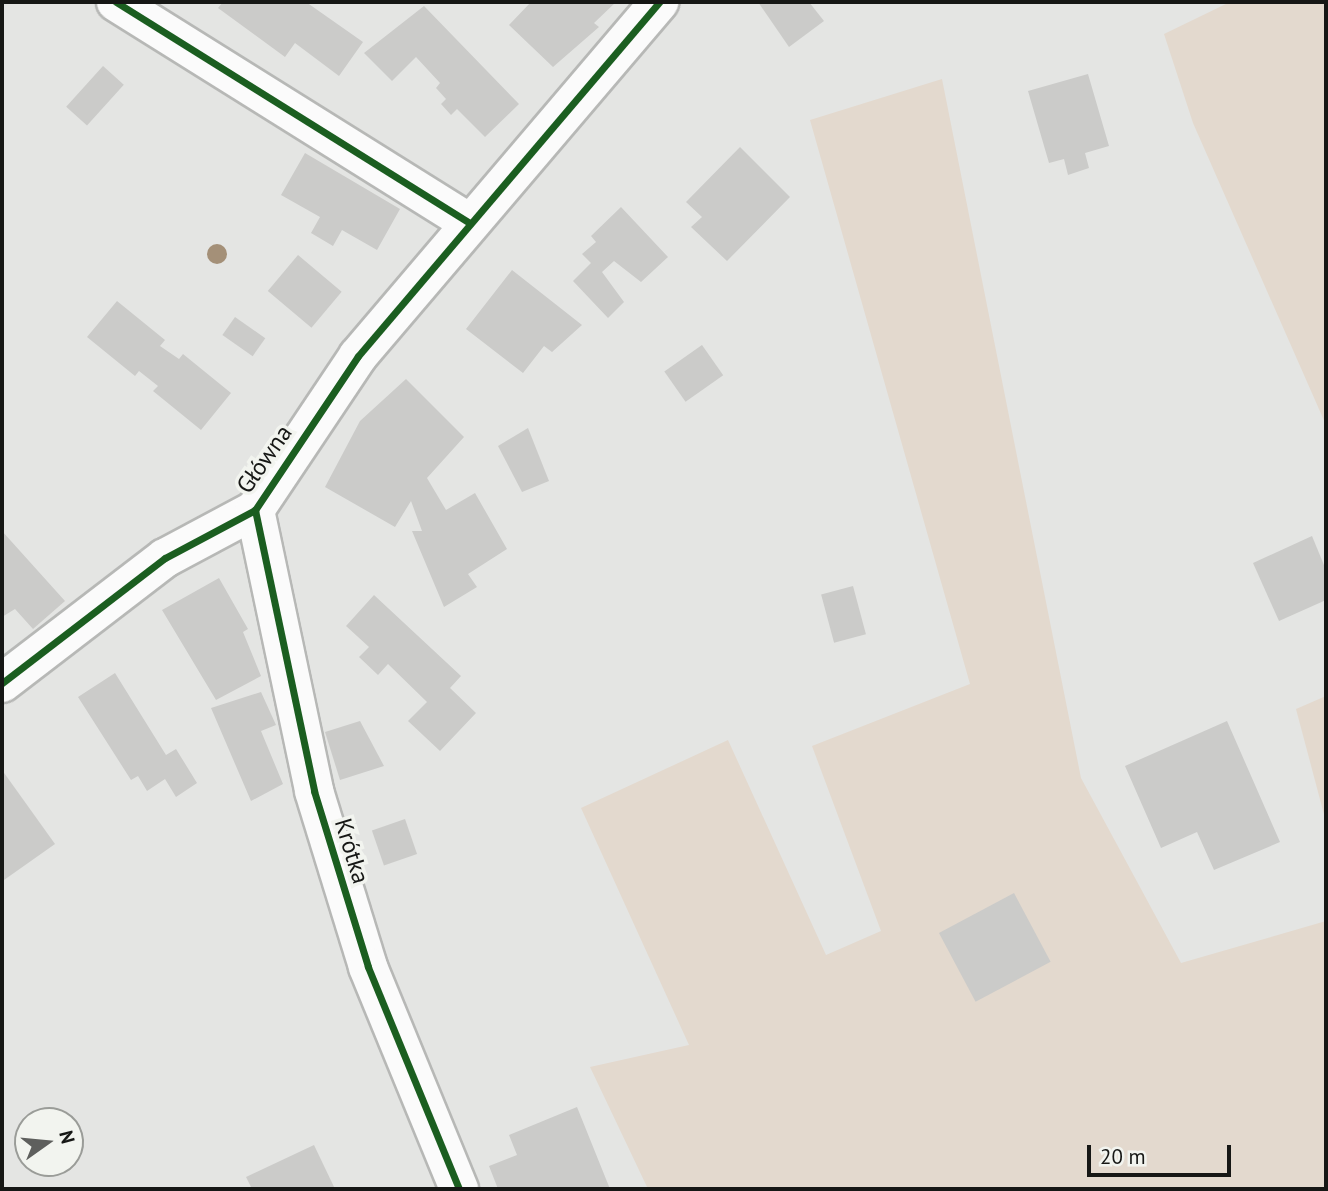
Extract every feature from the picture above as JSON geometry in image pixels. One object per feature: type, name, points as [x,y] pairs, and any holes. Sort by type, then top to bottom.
[{"type":"street","points":[[116,2],[469,222]]},
{"type":"street","name":"Główna","points":[[2,683],[165,558],[255,510],[358,356],[469,222],[659,2]]},
{"type":"street","name":"Krótka","points":[[255,510],[314,791],[368,967],[459,1189]]},
{"type":"shaded area","points":[[1230,2],[1326,2],[1326,425],[1193,123],[1164,34]]},
{"type":"shaded area","points":[[942,79],[1081,778],[1181,963],[1326,921],[1326,1189],[648,1189],[590,1067],[689,1045],[581,808],[728,740],[826,955],[881,931],[812,746],[970,684],[810,120]]},
{"type":"shaded area","points":[[1326,696],[1326,822],[1296,709]]},
{"type":"building","points":[[223,2],[306,2],[363,42],[339,76],[295,43],[285,57],[218,8]]},
{"type":"building","points":[[531,2],[616,2],[594,23],[599,27],[553,67],[509,25]]},
{"type":"building","points":[[758,2],[809,2],[824,21],[789,47]]},
{"type":"building","points":[[424,6],[519,104],[485,137],[457,109],[451,115],[441,104],[446,99],[436,88],[440,83],[416,57],[392,81],[364,53]]},
{"type":"building","points":[[103,66],[124,85],[87,126],[66,107]]},
{"type":"building","points":[[1088,74],[1109,146],[1085,153],[1089,168],[1068,175],[1064,159],[1049,163],[1028,91]]},
{"type":"building","points":[[740,147],[790,197],[727,261],[691,227],[702,217],[686,202]]},
{"type":"building","points":[[305,153],[400,209],[377,250],[342,230],[333,246],[311,233],[320,217],[281,195]]},
{"type":"building","points":[[621,207],[668,257],[641,282],[614,261],[602,272],[624,302],[608,318],[573,281],[591,263],[582,254],[596,242],[591,236]]},
{"type":"building","points":[[298,255],[342,292],[311,328],[268,291]]},
{"type":"building","points":[[512,270],[582,325],[552,352],[544,346],[523,373],[466,329]]},
{"type":"building","points":[[117,301],[165,340],[160,346],[179,359],[183,354],[231,393],[201,430],[153,391],[158,386],[139,371],[135,376],[87,337]]},
{"type":"building","points":[[235,317],[265,338],[253,356],[222,335]]},
{"type":"building","points":[[702,345],[723,375],[686,402],[664,371]]},
{"type":"building","points":[[406,379],[464,437],[427,478],[446,510],[475,493],[507,549],[468,574],[477,587],[444,607],[412,531],[422,531],[411,501],[395,527],[325,487],[360,421]]},
{"type":"building","points":[[528,428],[549,481],[522,492],[498,446]]},
{"type":"building","points":[[2,531],[65,601],[33,629],[15,609],[2,617]]},
{"type":"building","points":[[1312,536],[1326,570],[1326,600],[1279,621],[1253,563]]},
{"type":"building","points":[[219,578],[248,629],[243,632],[261,676],[216,700],[162,610]]},
{"type":"building","points":[[853,586],[866,634],[834,643],[821,595]]},
{"type":"building","points":[[374,595],[461,676],[450,688],[476,713],[440,751],[408,721],[427,702],[388,664],[378,675],[359,657],[369,647],[346,626]]},
{"type":"building","points":[[115,673],[166,755],[176,749],[197,783],[176,797],[165,779],[147,791],[138,776],[131,780],[78,697]]},
{"type":"building","points":[[261,692],[276,725],[261,731],[283,784],[251,801],[211,708]]},
{"type":"building","points":[[360,721],[384,766],[340,780],[325,732]]},
{"type":"building","points":[[1227,721],[1280,842],[1214,870],[1197,832],[1161,848],[1125,766]]},
{"type":"building","points":[[2,770],[55,844],[4,880],[2,876]]},
{"type":"building","points":[[405,819],[417,854],[384,865],[372,830]]},
{"type":"building","points":[[1014,893],[1051,962],[976,1002],[939,933]]},
{"type":"building","points":[[577,1107],[610,1189],[498,1189],[489,1166],[517,1155],[509,1135]]},
{"type":"building","points":[[314,1145],[335,1189],[252,1189],[246,1177]]},
{"type":"cycle path","points":[[116,2],[469,223]]},
{"type":"cycle path","points":[[2,683],[165,558],[255,510],[358,356],[659,2]]},
{"type":"cycle path","points":[[255,510],[314,791],[368,967],[459,1189]]}]
